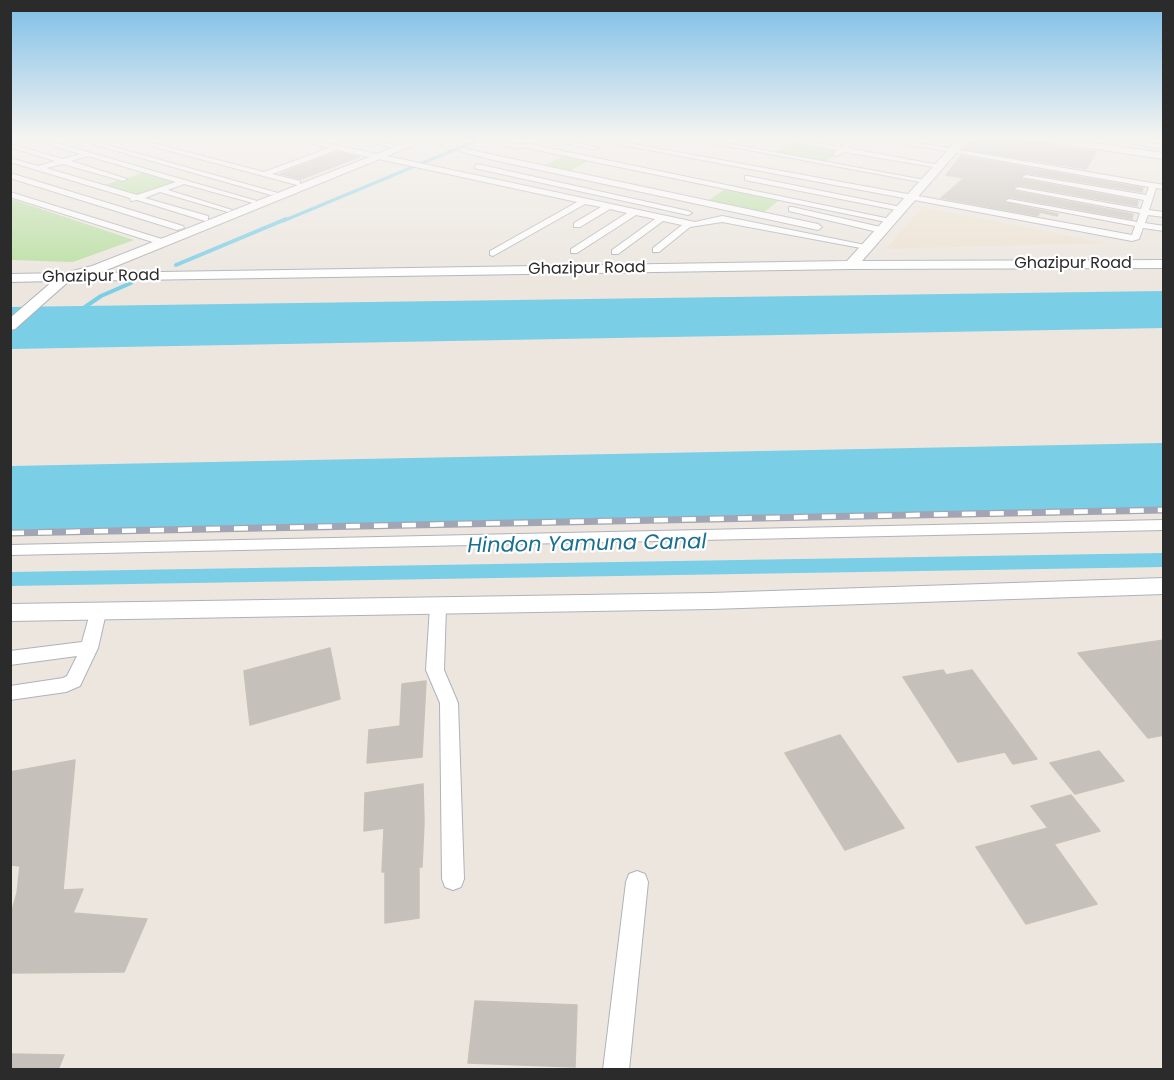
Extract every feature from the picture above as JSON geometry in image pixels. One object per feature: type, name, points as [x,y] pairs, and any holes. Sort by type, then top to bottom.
[{"type":"street","points":[[47,187],[180,228]]},
{"type":"street","points":[[99,187],[205,218]]},
{"type":"street","points":[[81,217],[167,187]]},
{"type":"street","points":[[207,187],[253,201]]},
{"type":"street","points":[[254,187],[274,193]]},
{"type":"street","points":[[97,269],[180,228],[287,187]]},
{"type":"street","points":[[10,326],[71,273],[294,187]]},
{"type":"street","points":[[523,187],[688,224],[700,225],[722,219],[870,243]]},
{"type":"street","points":[[576,187],[688,213]]},
{"type":"street","points":[[493,253],[604,187]]},
{"type":"street","points":[[633,187],[753,212],[870,243]]},
{"type":"street","points":[[737,187],[891,220]]},
{"type":"street","points":[[753,212],[785,187]]},
{"type":"street","points":[[794,187],[902,209]]},
{"type":"street","points":[[854,262],[921,187]]},
{"type":"street","points":[[1008,187],[1164,222]]},
{"type":"street","points":[[1008,187],[1151,192],[1163,187]]},
{"type":"street","points":[[1017,189],[1151,192]]},
{"type":"street","points":[[1017,189],[1060,189],[1142,218],[1164,229]]},
{"type":"street","points":[[1017,189],[1061,218],[1132,238],[1136,237],[1151,192]]},
{"type":"street","points":[[1017,189],[1061,218],[1142,218],[1164,215]]},
{"type":"street","points":[[160,190],[228,210]]},
{"type":"street","points":[[10,194],[157,241]]},
{"type":"street","points":[[676,221],[716,194]]},
{"type":"street","points":[[764,203],[882,230]]},
{"type":"street","points":[[578,225],[609,206]]},
{"type":"street","points":[[574,251],[634,212]]},
{"type":"street","points":[[615,252],[661,218]]},
{"type":"street","points":[[656,250],[688,224]]},
{"type":"street","name":"Ghazipur Road","points":[[10,270],[71,273],[1164,258]]},
{"type":"street","name":"Ghazipur Road","points":[[10,278],[45,277],[97,269],[854,262],[1164,264]]},
{"type":"street","points":[[10,309],[45,277]]},
{"type":"street","points":[[10,550],[1164,525]]},
{"type":"street","points":[[10,613],[723,601],[1164,586]]},
{"type":"street","points":[[438,606],[435,670],[449,703],[453,879]]},
{"type":"street","points":[[10,693],[66,685],[75,681],[98,613]]},
{"type":"street","points":[[10,658],[88,648]]},
{"type":"street","points":[[616,1070],[637,882]]},
{"type":"shaded area","points":[[922,207],[1105,243],[886,249]]},
{"type":"green space","points":[[106,187],[165,187],[137,197]]},
{"type":"green space","points":[[727,187],[782,198],[762,214],[706,202]]},
{"type":"green space","points":[[11,199],[134,240],[73,262],[11,260]]},
{"type":"water","points":[[1163,291],[1164,328],[11,349],[10,307]]},
{"type":"water","points":[[1163,443],[1163,509],[11,530],[11,466]]},
{"type":"building","points":[[953,187],[1013,187],[1014,191],[1133,214],[1132,219],[1009,197],[1004,199],[1003,202],[1058,214],[1057,216],[1040,212],[1038,216],[941,198]]},
{"type":"building","points":[[1032,187],[1066,187],[1138,201],[1137,206]]},
{"type":"building","points":[[1114,187],[1140,187],[1143,188],[1142,192]]},
{"type":"building","points":[[1164,640],[1164,735],[1148,738],[1078,653]]},
{"type":"building","points":[[330,648],[340,699],[250,725],[244,671]]},
{"type":"building","points":[[943,670],[946,675],[972,670],[1037,759],[1013,764],[1005,752],[958,762],[903,677]]},
{"type":"building","points":[[426,681],[422,757],[367,763],[369,730],[400,726],[402,684]]},
{"type":"building","points":[[840,735],[904,828],[845,850],[785,753]]},
{"type":"building","points":[[1099,751],[1124,781],[1075,794],[1050,763]]},
{"type":"building","points":[[75,760],[63,890],[83,889],[73,913],[147,919],[124,972],[10,973],[10,917],[17,893],[20,866],[10,865],[10,772]]},
{"type":"building","points":[[423,784],[424,822],[422,867],[419,867],[419,918],[385,923],[385,872],[382,872],[384,828],[364,831],[365,793]]},
{"type":"building","points":[[1071,795],[1100,831],[1054,844],[1097,904],[1026,924],[976,847],[1048,828],[1031,806]]},
{"type":"building","points":[[475,1001],[577,1005],[575,1067],[468,1063]]},
{"type":"building","points":[[10,1054],[64,1055],[58,1070],[10,1070]]},
{"type":"waterway","points":[[283,221],[364,187]]},
{"type":"waterway","points":[[176,265],[286,219]]},
{"type":"waterway","points":[[82,309],[101,296],[131,283]]},
{"type":"waterway","name":"Hindon Yamuna Canal","points":[[10,579],[1164,560]]},
{"type":"railway","points":[[10,533],[1164,510]]}]
